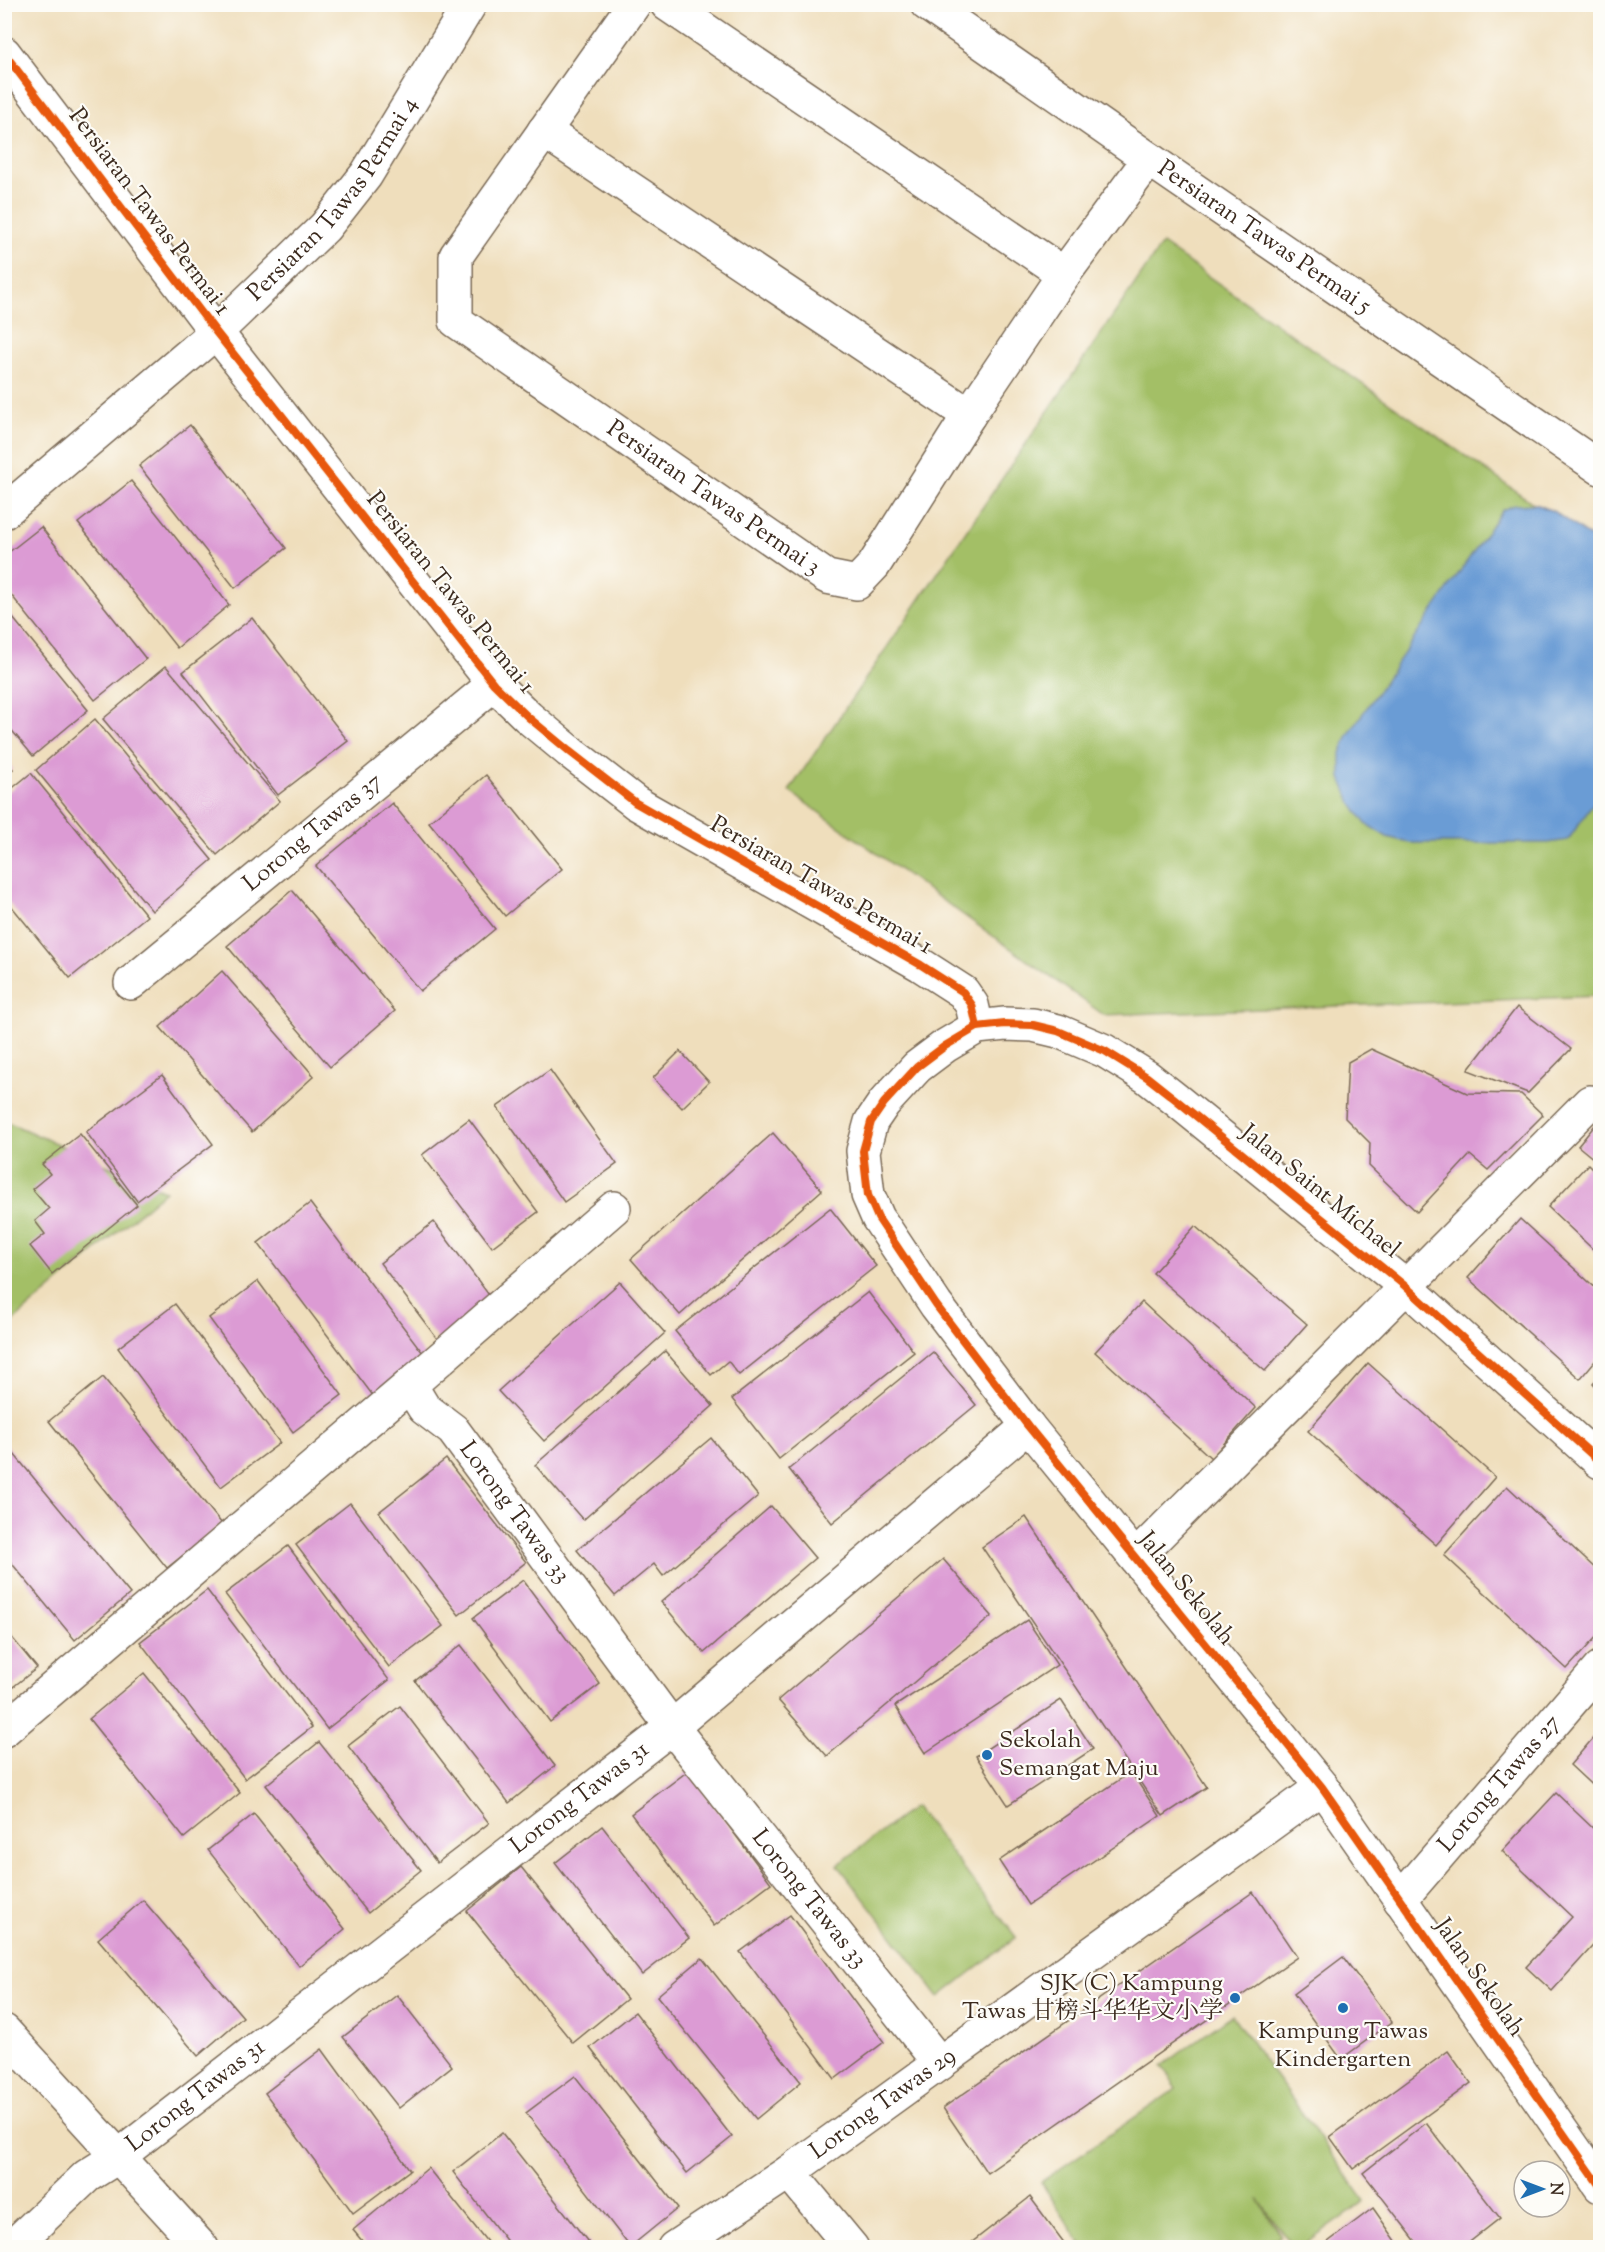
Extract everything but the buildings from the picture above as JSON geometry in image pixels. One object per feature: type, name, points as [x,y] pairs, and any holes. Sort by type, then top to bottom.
[{"type":"street","name":"Persiaran Tawas Permai 4","points":[[4,512],[216,332],[324,227],[366,175],[470,4]]},
{"type":"street","name":"Persiaran Tawas Permai 3","points":[[634,4],[456,256],[456,321],[827,577],[857,583],[874,565],[969,415],[1064,274],[1149,159]]},
{"type":"street","points":[[667,4],[1064,274]]},
{"type":"street","name":"Persiaran Tawas Permai 5","points":[[927,4],[1600,468]]},
{"type":"street","name":"Persiaran Tawas Permai 1","points":[[4,53],[216,332],[494,684],[569,752],[636,803],[943,979],[963,992],[975,1016]]},
{"type":"street","points":[[544,131],[969,415]]},
{"type":"street","name":"Lorong Tawas 37","points":[[131,983],[494,684]]},
{"type":"street","name":"Jalan Saint Michael","points":[[975,1016],[1005,1024],[1033,1025],[1058,1030],[1147,1077],[1405,1286],[1600,1462]]},
{"type":"street","name":"Jalan Sekolah","points":[[975,1016],[945,1046],[917,1067],[884,1103],[871,1122],[863,1150],[864,1174],[868,1195],[878,1218],[936,1305],[1028,1426],[1322,1787],[1600,2186]]},
{"type":"street","points":[[1136,1557],[1590,1102]]},
{"type":"street","points":[[4,1730],[410,1386],[614,1208]]},
{"type":"street","name":"Lorong Tawas 33","points":[[410,1386],[424,1408],[453,1430],[672,1727],[940,2064]]},
{"type":"street","name":"Lorong Tawas 31","points":[[11,2247],[87,2176],[119,2156],[672,1727],[1028,1426]]},
{"type":"street","name":"Lorong Tawas 27","points":[[1400,1900],[1600,1668]]},
{"type":"street","name":"Lorong Tawas 29","points":[[674,2247],[789,2172],[1322,1787]]},
{"type":"street","points":[[4,2031],[202,2247]]},
{"type":"street","points":[[789,2172],[852,2247]]},
{"type":"green space","points":[[1162,244],[1600,550],[1600,996],[1104,1015],[789,791]]},
{"type":"green space","points":[[5,1121],[165,1191],[5,1328]]},
{"type":"green space","points":[[915,1806],[1016,1937],[939,1997],[838,1865]]},
{"type":"green space","points":[[1232,2015],[1365,2201],[1300,2247],[1293,2247],[1258,2199],[1281,2236],[1264,2247],[1083,2247],[1041,2182],[1177,2088],[1162,2066]]},
{"type":"water","points":[[1536,504],[1553,511],[1600,544],[1600,794],[1568,840],[1548,843],[1410,843],[1387,837],[1366,824],[1353,806],[1341,778],[1341,753],[1348,735],[1502,510],[1515,505]]},
{"type":"cycle path","points":[[4,53],[216,332],[494,684],[528,717],[636,803],[921,965],[963,992],[972,1005],[977,1027]]},
{"type":"cycle path","points":[[1600,1462],[1405,1286],[1147,1077],[1105,1051],[1058,1031],[1033,1025],[1005,1024],[977,1027],[945,1046],[917,1067],[884,1103],[871,1122],[863,1151],[868,1195],[878,1218],[936,1305],[1028,1426],[1322,1787],[1600,2186]]},
{"type":"place","name":"Sekolah Semangat Maju","points":[[987,1755]]},
{"type":"place","name":"SJK (C) Kampung Tawas 甘榜斗华华文小学","points":[[1235,1998]]},
{"type":"place","name":"Kampung Tawas Kindergarten","points":[[1343,2008]]}]
